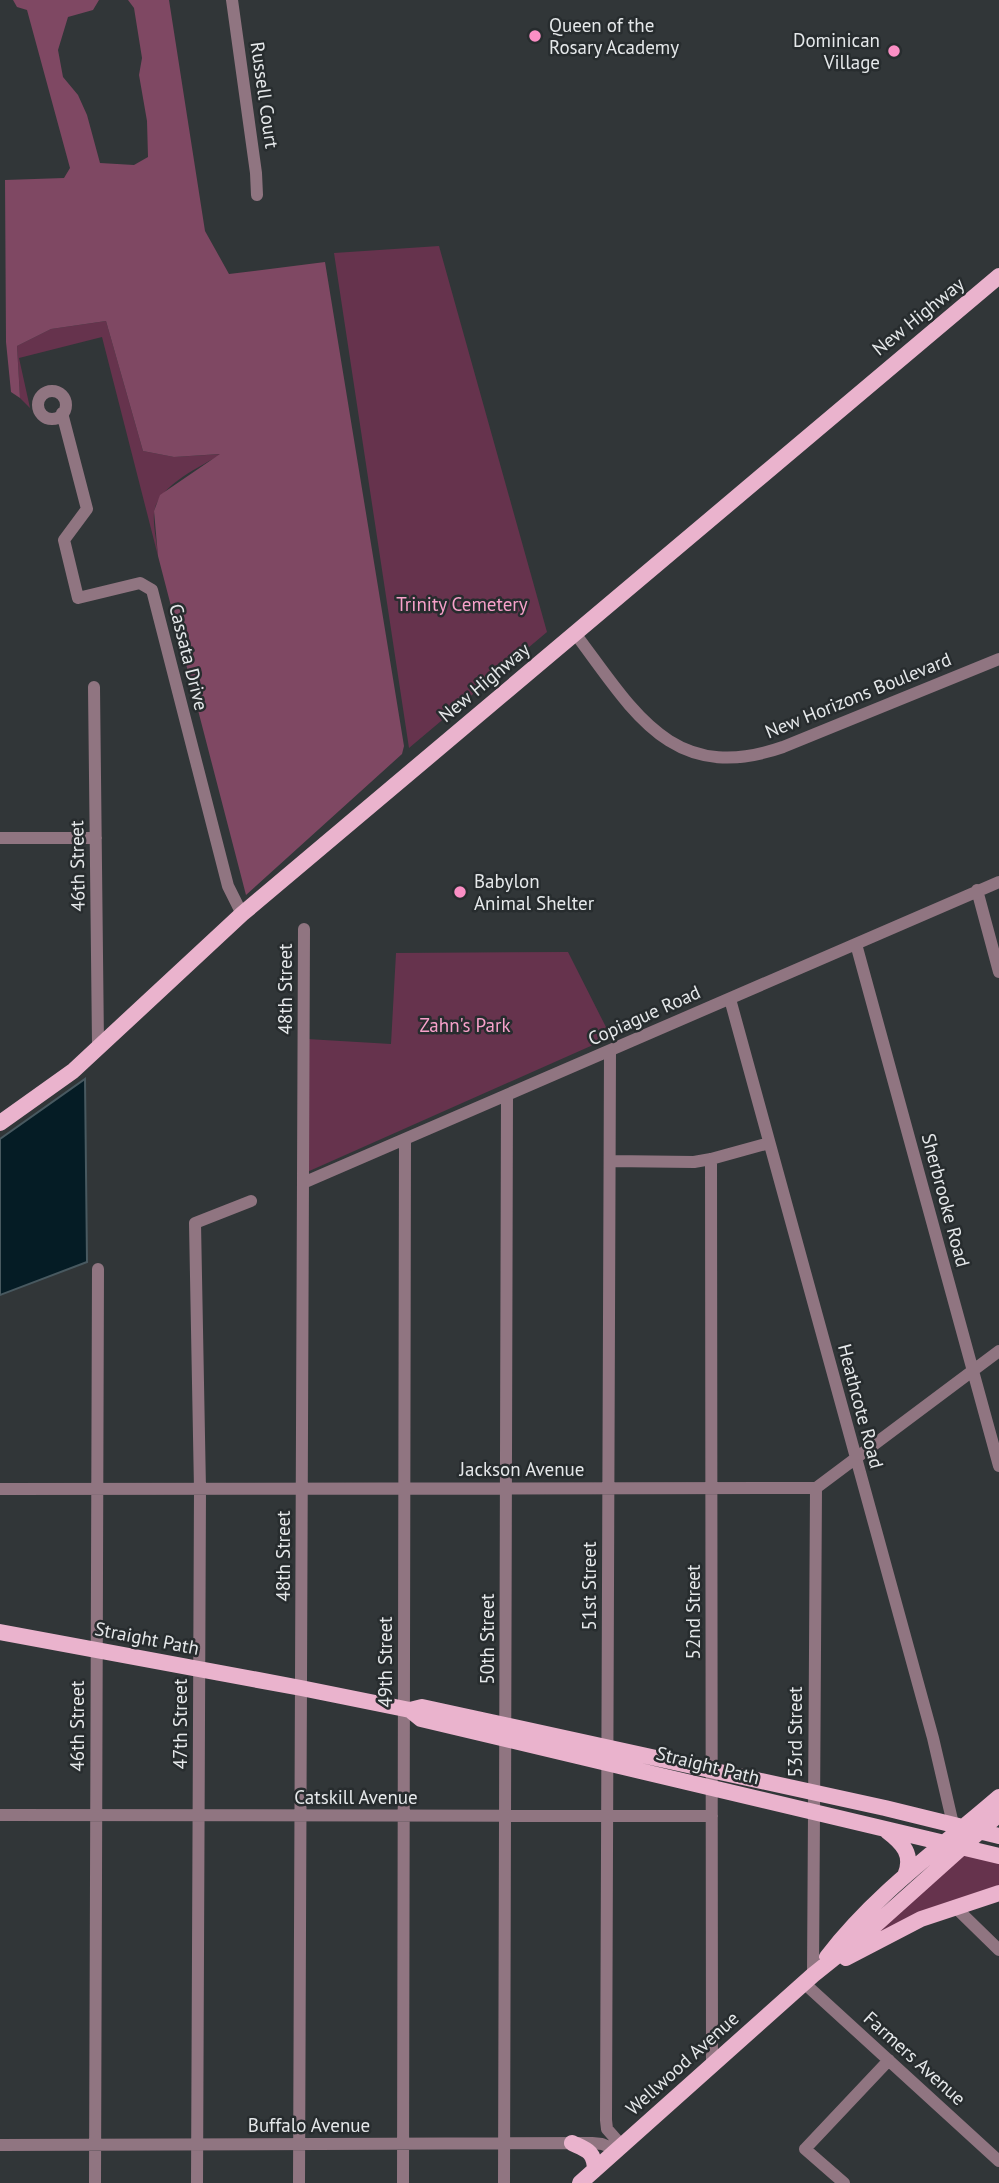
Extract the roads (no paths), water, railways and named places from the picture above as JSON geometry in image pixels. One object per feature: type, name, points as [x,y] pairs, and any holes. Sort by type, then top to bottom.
[{"type":"main road","name":"New Highway","points":[[0,1123],[73,1071],[242,914],[999,276]]},
{"type":"main road","name":"Straight Path","points":[[0,1632],[301,1688],[407,1710],[421,1719],[506,1732],[608,1755],[712,1770],[814,1793],[956,1836],[999,1856]]},
{"type":"main road","name":"Straight Path","points":[[608,1755],[712,1788],[859,1824],[956,1836]]},
{"type":"main road","points":[[859,1824],[888,1824],[956,1836],[999,1797]]},
{"type":"main road","name":"Wellwood Avenue","points":[[809,1979],[840,1939],[905,1876],[956,1836],[980,1832],[999,1814]]},
{"type":"main road","points":[[885,1829],[906,1849],[909,1863],[905,1876]]},
{"type":"main road","points":[[980,1832],[999,1836]]},
{"type":"main road","name":"Wellwood Avenue","points":[[580,2183],[809,1979],[873,1927],[956,1836]]},
{"type":"main road","points":[[809,1979],[921,1919],[999,1893]]},
{"type":"main road","points":[[572,2143],[588,2151],[594,2158],[595,2169]]},
{"type":"street","name":"Russell Court","points":[[232,0],[257,195]]},
{"type":"street","name":"Cassata Drive","points":[[62,413],[87,509],[64,540],[78,598],[140,583],[152,590],[228,886],[242,914]]},
{"type":"street","name":"New Horizons Boulevard","points":[[574,632],[630,708],[656,734],[702,756],[726,759],[756,756],[783,747],[999,659]]},
{"type":"street","name":"46th Street","points":[[94,687],[98,1045]]},
{"type":"street","points":[[0,838],[96,838]]},
{"type":"street","name":"Copiague Road","points":[[303,1183],[999,882]]},
{"type":"street","points":[[977,891],[999,972]]},
{"type":"street","name":"48th Street","points":[[299,2183],[304,929]]},
{"type":"street","name":"Sherbrooke Road","points":[[856,944],[999,1466]]},
{"type":"street","name":"Heathcote Road","points":[[730,999],[933,1738],[956,1836]]},
{"type":"street","name":"51st Street","points":[[610,1052],[606,2120],[607,2129],[619,2148]]},
{"type":"street","name":"50th Street","points":[[504,2183],[507,1096]]},
{"type":"street","name":"49th Street","points":[[402,2183],[407,1710],[405,1140]]},
{"type":"street","points":[[610,1161],[694,1162],[769,1143]]},
{"type":"street","name":"52nd Street","points":[[711,1159],[712,2065]]},
{"type":"street","name":"47th Street","points":[[197,2183],[200,1489],[195,1223],[251,1201]]},
{"type":"street","name":"46th Street","points":[[95,2183],[97,1269]]},
{"type":"street","points":[[816,1488],[999,1351]]},
{"type":"street","name":"Jackson Avenue","points":[[0,1489],[816,1488]]},
{"type":"street","name":"53rd Street","points":[[809,1979],[814,1812],[816,1488]]},
{"type":"street","name":"Catskill Avenue","points":[[0,1815],[712,1816]]},
{"type":"street","points":[[955,1907],[999,1950]]},
{"type":"street","name":"Farmers Avenue","points":[[809,1979],[889,2060],[999,2161]]},
{"type":"street","points":[[844,2183],[805,2149],[889,2060]]},
{"type":"street","name":"Buffalo Avenue","points":[[0,2145],[592,2143],[619,2148]]},
{"type":"water","points":[[85,1079],[87,1262],[0,1295],[0,1139]]},
{"type":"place","name":"Queen of the Rosary Academy","points":[[535,36]]},
{"type":"place","name":"Dominican Village","points":[[894,51]]},
{"type":"place","name":"Babylon Animal Shelter","points":[[460,892]]},
{"type":"park label","name":"Trinity Cemetery","points":[[462,604]]},
{"type":"park label","name":"Zahn's Park","points":[[465,1025]]}]
